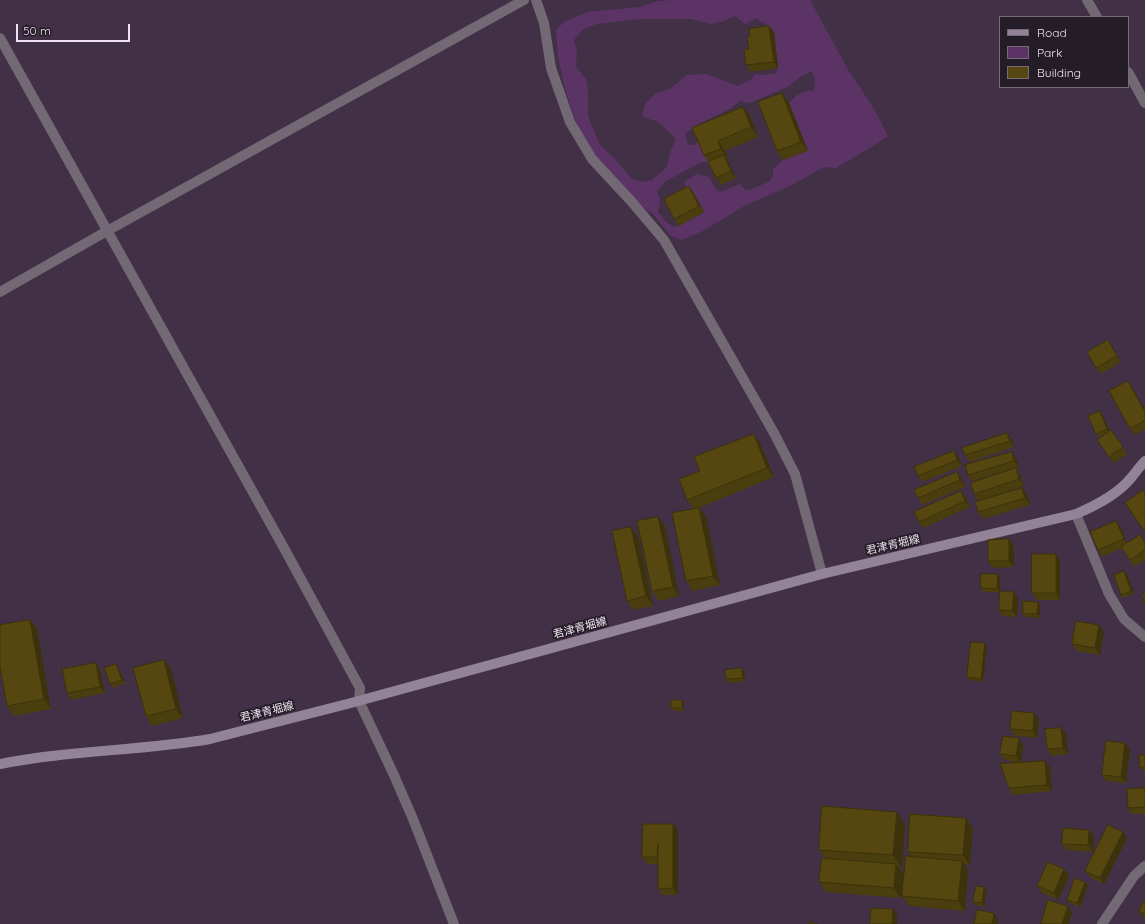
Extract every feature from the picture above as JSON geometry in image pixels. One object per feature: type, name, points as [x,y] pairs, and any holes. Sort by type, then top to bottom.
[{"type":"main road","name":"君津青堀線","points":[[0,764],[77,752],[189,743],[210,739],[359,701],[822,574],[1076,514],[1116,492],[1131,479],[1145,460]]},
{"type":"street","points":[[0,292],[107,231],[524,0]]},
{"type":"street","points":[[536,0],[544,23],[551,68],[570,122],[592,159],[631,201],[664,240],[774,432],[795,474],[822,574]]},
{"type":"street","points":[[1087,0],[1096,16]]},
{"type":"street","points":[[0,38],[360,688],[359,701],[396,779],[454,924]]},
{"type":"street","points":[[1129,74],[1145,103]]},
{"type":"street","points":[[1076,514],[1109,594],[1124,619],[1145,637]]},
{"type":"street","points":[[1102,924],[1134,876],[1145,866]]},
{"type":"green space","points":[[810,0],[847,68],[873,107],[888,136],[836,168],[824,167],[790,186],[746,205],[703,231],[681,240],[671,236],[653,214],[640,206],[592,155],[574,117],[565,89],[558,57],[556,30],[564,22],[588,12],[639,7],[658,1]],"holes":[[[735,16],[745,24],[756,18],[774,32],[778,68],[776,73],[764,75],[755,74],[752,79],[738,86],[706,74],[687,75],[670,89],[655,94],[645,104],[642,117],[659,122],[676,139],[671,150],[667,167],[652,180],[641,182],[632,179],[614,158],[600,145],[588,116],[588,89],[586,79],[576,67],[577,51],[574,40],[583,29],[597,24],[640,19],[691,19],[711,24],[721,22]],[[812,71],[815,79],[814,92],[809,90],[797,95],[789,103],[807,151],[783,160],[773,169],[773,175],[770,181],[752,189],[745,190],[740,184],[720,192],[715,188],[709,177],[697,174],[684,182],[686,187],[692,191],[704,212],[679,226],[673,227],[666,222],[658,212],[660,200],[657,191],[666,181],[701,162],[712,163],[708,133],[694,145],[688,145],[685,134],[703,122],[730,109],[740,101],[750,103],[789,86],[800,77]]]},
{"type":"building","points":[[769,26],[774,62],[746,65],[744,50],[749,49],[747,37],[750,36],[749,29]]},
{"type":"building","points":[[782,93],[801,142],[777,151],[758,102]]},
{"type":"building","points":[[743,107],[751,127],[718,141],[721,149],[704,155],[692,128]]},
{"type":"building","points":[[724,155],[731,171],[716,178],[708,162]]},
{"type":"building","points":[[689,186],[699,206],[674,219],[664,199]]},
{"type":"building","points":[[1108,340],[1117,356],[1096,368],[1087,352]]},
{"type":"building","points":[[1128,381],[1145,412],[1145,420],[1130,429],[1109,391]]},
{"type":"building","points":[[1100,411],[1107,429],[1096,434],[1088,416]]},
{"type":"building","points":[[1111,430],[1123,447],[1109,457],[1097,440]]},
{"type":"building","points":[[1007,433],[1010,441],[965,455],[962,448]]},
{"type":"building","points":[[754,434],[767,468],[687,500],[679,479],[700,471],[694,457]]},
{"type":"building","points":[[954,451],[957,460],[918,476],[914,467]]},
{"type":"building","points":[[1012,452],[1014,461],[968,475],[965,465]]},
{"type":"building","points":[[1016,468],[1019,479],[974,494],[971,483]]},
{"type":"building","points":[[957,472],[960,480],[918,498],[914,490]]},
{"type":"building","points":[[1022,488],[1025,498],[978,512],[975,502]]},
{"type":"building","points":[[1143,490],[1145,493],[1145,532],[1125,503]]},
{"type":"building","points":[[961,491],[965,501],[919,522],[914,512]]},
{"type":"building","points":[[699,508],[713,576],[686,581],[672,513]]},
{"type":"building","points":[[658,517],[673,587],[652,591],[637,521]]},
{"type":"building","points":[[1116,521],[1124,539],[1098,550],[1090,532]]},
{"type":"building","points":[[631,527],[646,596],[627,601],[612,531]]},
{"type":"building","points":[[1140,535],[1145,543],[1145,550],[1130,560],[1121,547]]},
{"type":"building","points":[[1009,539],[1009,561],[988,561],[988,540]]},
{"type":"building","points":[[1032,554],[1056,554],[1056,593],[1032,593]]},
{"type":"building","points":[[1124,571],[1131,591],[1121,595],[1114,575]]},
{"type":"building","points":[[981,574],[998,574],[997,589],[981,588]]},
{"type":"building","points":[[1000,591],[1014,592],[1012,611],[999,610]]},
{"type":"building","points":[[1145,593],[1145,606],[1142,594]]},
{"type":"building","points":[[1023,601],[1038,602],[1037,614],[1023,614]]},
{"type":"building","points":[[30,620],[44,699],[7,706],[0,667],[0,625]]},
{"type":"building","points":[[1076,621],[1099,625],[1095,648],[1072,644]]},
{"type":"building","points":[[971,642],[985,643],[981,679],[967,677]]},
{"type":"building","points":[[164,660],[176,709],[146,716],[133,668]]},
{"type":"building","points":[[96,663],[100,687],[67,693],[62,669]]},
{"type":"building","points":[[116,664],[122,680],[110,684],[104,668]]},
{"type":"building","points":[[742,668],[743,678],[726,679],[725,670]]},
{"type":"building","points":[[671,700],[682,700],[682,708],[671,708]]},
{"type":"building","points":[[1012,711],[1034,713],[1033,731],[1010,729]]},
{"type":"building","points":[[1061,728],[1063,748],[1047,749],[1045,729]]},
{"type":"building","points":[[1003,736],[1019,738],[1016,756],[1000,754]]},
{"type":"building","points":[[1106,741],[1125,743],[1121,777],[1102,775]]},
{"type":"building","points":[[1139,755],[1145,755],[1145,767],[1140,767]]},
{"type":"building","points":[[1045,761],[1047,785],[1009,788],[1000,764]]},
{"type":"building","points":[[1145,788],[1145,807],[1128,808],[1127,789]]},
{"type":"building","points":[[822,806],[897,812],[893,855],[819,850]]},
{"type":"building","points":[[910,814],[966,818],[963,855],[908,852]]},
{"type":"building","points":[[643,824],[673,824],[673,888],[658,889],[658,844],[657,857],[642,857]]},
{"type":"building","points":[[1108,825],[1123,832],[1100,878],[1085,871]]},
{"type":"building","points":[[1063,828],[1089,830],[1088,845],[1062,844]]},
{"type":"building","points":[[906,856],[962,861],[958,901],[902,896]]},
{"type":"building","points":[[822,858],[896,864],[894,888],[819,882]]},
{"type":"building","points":[[1048,862],[1064,869],[1054,893],[1037,886]]},
{"type":"building","points":[[1075,878],[1085,882],[1077,903],[1067,900]]},
{"type":"building","points":[[976,886],[984,887],[982,903],[973,902]]},
{"type":"building","points":[[1145,898],[1145,914],[1139,911]]},
{"type":"building","points":[[1048,900],[1068,906],[1062,924],[1041,924]]},
{"type":"building","points":[[871,908],[893,909],[892,924],[870,924]]},
{"type":"building","points":[[977,910],[994,913],[992,924],[974,924]]}]
